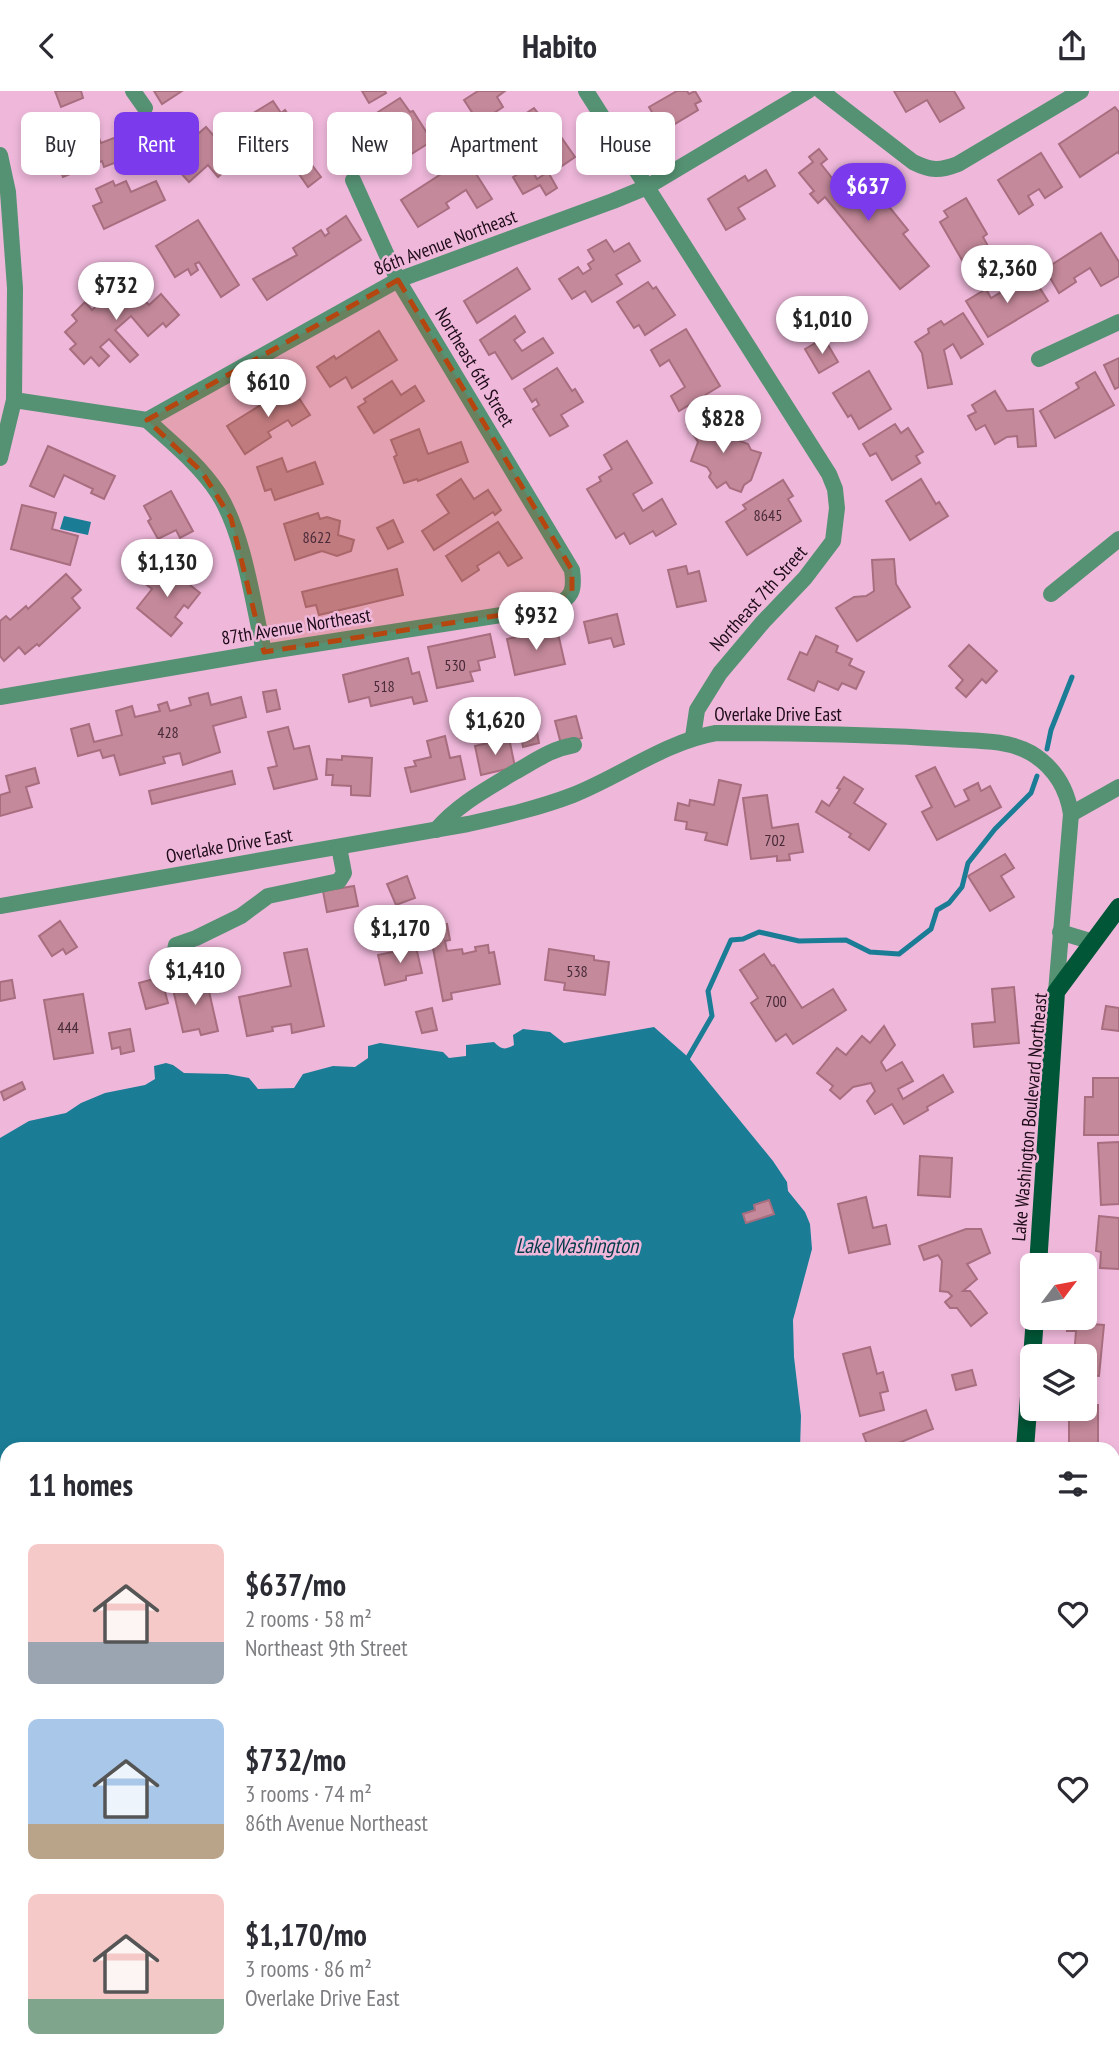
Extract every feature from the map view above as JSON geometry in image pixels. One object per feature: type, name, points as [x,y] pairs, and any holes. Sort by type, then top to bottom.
[{"type":"main road","name":"Lake Washington Boulevard Northeast","points":[[1039,1253],[1056,992],[1119,907]]},
{"type":"main road","points":[[1026,1442],[1034,1330]]},
{"type":"street","points":[[133,91],[145,109]]},
{"type":"street","name":"Northeast 7th Street","points":[[586,91],[829,474],[835,489],[837,508],[833,541],[825,555],[720,673],[697,711],[693,737]]},
{"type":"street","name":"86th Avenue Northeast","points":[[147,420],[398,280],[647,187],[807,91]]},
{"type":"street","points":[[821,91],[913,162],[928,170],[941,170],[958,164],[1081,91]]},
{"type":"street","points":[[0,155],[9,192],[15,288],[14,400],[0,458]]},
{"type":"street","name":"Northeast 6th Street","points":[[353,180],[398,280],[572,570]]},
{"type":"street","points":[[1038,359],[1119,322]]},
{"type":"street","points":[[14,400],[147,420],[202,472],[219,495],[239,543],[264,652]]},
{"type":"street","points":[[1051,594],[1119,539]]},
{"type":"street","name":"87th Avenue Northeast","points":[[0,697],[553,607],[566,601],[572,591],[572,570]]},
{"type":"street","name":"Overlake Drive East","points":[[0,906],[436,830],[525,811],[574,795],[693,737],[716,733],[883,735],[1009,745],[1030,752],[1047,765],[1065,791],[1071,814],[1056,992]]},
{"type":"street","points":[[436,830],[453,811],[488,788],[550,751],[574,745]]},
{"type":"street","points":[[1071,814],[1119,787]]},
{"type":"street","points":[[178,971],[174,954],[176,945],[241,916],[268,896],[339,881],[344,873],[339,847]]},
{"type":"street","points":[[1060,932],[1093,942]]},
{"type":"highlighted area","points":[[398,280],[572,570],[572,591],[553,607],[264,652],[231,518],[202,472],[147,420]]},
{"type":"water","points":[[64,516],[91,522],[88,535],[60,529]]},
{"type":"water","name":"Lake Washington","points":[[654,1027],[688,1057],[773,1161],[787,1182],[788,1191],[805,1212],[810,1224],[812,1249],[793,1320],[801,1416],[800,1442],[0,1442],[0,1138],[29,1121],[66,1113],[105,1093],[145,1085],[155,1079],[154,1066],[166,1063],[184,1073],[227,1074],[249,1078],[258,1089],[294,1088],[303,1074],[333,1066],[355,1067],[368,1058],[368,1046],[380,1043],[443,1052],[449,1058],[466,1056],[466,1045],[494,1042],[501,1048],[508,1048],[514,1045],[513,1035],[523,1029],[550,1032],[564,1043]]},
{"type":"building","points":[[55,91],[81,91],[83,98],[61,107]]},
{"type":"building","points":[[154,91],[182,91],[162,104]]},
{"type":"building","points":[[362,91],[385,91],[386,93],[369,103]]},
{"type":"building","points":[[478,91],[505,91],[497,97],[503,107],[496,112],[472,112],[464,100]]},
{"type":"building","points":[[677,91],[687,91],[689,94],[695,91],[701,101],[695,104],[698,110],[675,124],[675,112],[652,112],[649,107]]},
{"type":"building","points":[[894,91],[954,91],[964,108],[940,122],[927,100],[906,112]]},
{"type":"building","points":[[400,98],[410,112],[378,112]]},
{"type":"building","points":[[273,101],[280,112],[255,112]]},
{"type":"building","points":[[1115,107],[1119,112],[1119,154],[1118,152],[1080,177],[1059,144]]},
{"type":"building","points":[[413,111],[426,132],[426,145],[412,154],[410,112]]},
{"type":"building","points":[[206,127],[213,135],[213,171],[208,165],[199,173],[199,133]]},
{"type":"building","points":[[114,138],[114,163],[104,167],[100,162],[100,140],[101,143]]},
{"type":"building","points":[[562,138],[575,157],[562,166]]},
{"type":"building","points":[[819,149],[827,159],[821,164],[844,193],[857,182],[871,199],[878,193],[908,230],[903,234],[929,266],[900,289],[825,197],[818,203],[810,194],[814,191],[799,173],[813,162],[809,157]]},
{"type":"building","points":[[1041,153],[1062,187],[1045,198],[1039,189],[1028,196],[1033,205],[1019,214],[998,180]]},
{"type":"building","points":[[313,166],[321,177],[308,187],[300,175],[313,175]]},
{"type":"building","points":[[766,170],[775,186],[738,208],[745,219],[726,230],[708,199],[745,176],[748,181]]},
{"type":"building","points":[[183,175],[197,175],[189,182]]},
{"type":"building","points":[[440,175],[477,175],[492,199],[477,208],[466,190],[446,203],[449,208],[418,227],[401,200]]},
{"type":"building","points":[[535,175],[537,179],[550,175],[557,188],[546,195],[540,185],[523,194],[513,177]]},
{"type":"building","points":[[113,181],[115,186],[126,181],[131,192],[156,181],[165,200],[104,229],[93,206],[102,202],[96,189]]},
{"type":"building","points":[[966,198],[987,234],[983,237],[988,246],[962,260],[940,222],[948,217],[944,211]]},
{"type":"building","points":[[346,216],[361,240],[267,300],[253,279],[297,255],[293,248],[321,230],[325,236],[329,233],[327,229]]},
{"type":"building","points":[[198,220],[239,285],[221,297],[199,262],[195,264],[198,270],[191,275],[188,269],[175,277],[156,246]]},
{"type":"building","points":[[1101,233],[1119,262],[1119,276],[1101,286],[1090,268],[1074,278],[1076,282],[1059,293],[1045,269]]},
{"type":"building","points":[[606,240],[614,252],[629,243],[640,261],[616,275],[622,284],[592,302],[585,291],[572,299],[559,279],[578,267],[583,274],[591,269],[588,264],[594,260],[588,250]]},
{"type":"building","points":[[517,268],[530,289],[477,323],[464,301]]},
{"type":"building","points":[[1031,274],[1048,301],[988,337],[966,301],[986,289],[991,298]]},
{"type":"building","points":[[125,279],[149,305],[161,294],[179,315],[166,327],[163,323],[148,336],[131,316],[115,330],[138,355],[130,362],[109,339],[100,347],[109,356],[99,366],[91,357],[84,364],[70,349],[76,344],[65,332],[77,321],[72,315],[85,302],[92,310],[109,295],[104,289],[112,282],[116,286]]},
{"type":"building","points":[[648,282],[653,289],[656,287],[675,315],[645,335],[639,325],[634,328],[617,302]]},
{"type":"building","points":[[963,313],[983,344],[961,358],[953,344],[944,350],[952,384],[928,388],[922,353],[915,342],[941,321],[944,325]]},
{"type":"building","points":[[515,316],[525,332],[514,340],[522,351],[543,338],[553,353],[512,379],[495,352],[489,355],[480,340]]},
{"type":"building","points":[[686,329],[720,386],[679,411],[671,396],[685,387],[669,360],[660,366],[651,350]]},
{"type":"building","points":[[379,331],[397,360],[352,388],[346,377],[330,387],[317,367],[334,356],[336,359]]},
{"type":"building","points":[[824,338],[838,362],[819,373],[805,349]]},
{"type":"building","points":[[1119,358],[1119,387],[1115,389],[1104,365]]},
{"type":"building","points":[[557,368],[583,402],[561,415],[568,426],[550,436],[533,409],[539,405],[536,399],[532,402],[524,389]]},
{"type":"building","points":[[869,371],[891,409],[859,429],[833,393]]},
{"type":"building","points":[[1095,372],[1114,405],[1055,438],[1040,411],[1079,388],[1076,383]]},
{"type":"building","points":[[392,381],[401,395],[415,386],[424,401],[374,433],[358,407],[366,402],[364,399]]},
{"type":"building","points":[[291,386],[310,415],[292,426],[288,420],[268,432],[271,437],[245,454],[227,426]]},
{"type":"building","points":[[995,391],[1007,411],[1033,409],[1036,446],[1018,447],[1017,436],[1007,437],[995,444],[985,425],[976,430],[968,416],[976,412],[972,405]]},
{"type":"building","points":[[706,412],[720,433],[718,437],[728,441],[732,438],[761,453],[751,480],[744,485],[741,492],[730,488],[726,482],[717,488],[709,477],[711,473],[707,467],[691,461],[698,442],[687,425]]},
{"type":"building","points":[[895,424],[901,433],[908,428],[923,452],[916,456],[920,463],[892,480],[876,453],[870,456],[863,444]]},
{"type":"building","points":[[419,429],[428,454],[461,442],[468,462],[418,481],[417,479],[404,483],[391,440]]},
{"type":"building","points":[[627,441],[652,483],[633,494],[643,511],[662,499],[676,524],[656,536],[653,531],[630,544],[624,533],[616,538],[587,489],[601,481],[599,477],[612,469],[604,455]]},
{"type":"building","points":[[48,446],[115,476],[104,499],[91,493],[93,489],[64,475],[54,497],[30,486]]},
{"type":"building","points":[[282,458],[287,472],[315,462],[323,484],[275,500],[271,489],[265,491],[257,467]]},
{"type":"building","points":[[461,479],[474,499],[488,490],[501,510],[495,515],[493,512],[434,550],[422,531],[449,513],[437,495]]},
{"type":"building","points":[[921,479],[936,504],[939,502],[948,516],[910,540],[886,501]]},
{"type":"building","points":[[783,480],[793,496],[788,499],[801,521],[747,555],[726,522],[746,509],[743,505]]},
{"type":"building","points":[[171,491],[193,531],[180,538],[176,530],[158,539],[148,521],[151,519],[144,506]]},
{"type":"building","points":[[22,505],[56,513],[52,529],[78,536],[70,565],[11,549]]},
{"type":"building","points":[[318,513],[320,519],[327,517],[340,521],[338,535],[354,540],[351,551],[337,556],[322,551],[295,560],[284,524]]},
{"type":"building","points":[[393,520],[403,542],[388,549],[377,528]]},
{"type":"building","points":[[498,522],[522,558],[508,566],[499,552],[477,566],[479,570],[462,581],[446,556]]},
{"type":"building","points":[[894,559],[896,584],[910,607],[857,641],[836,608],[854,597],[866,596],[874,591],[872,560]]},
{"type":"building","points":[[156,565],[167,574],[170,569],[200,593],[188,608],[184,605],[175,617],[182,623],[171,636],[137,608],[152,589],[143,582]]},
{"type":"building","points":[[686,566],[688,574],[699,571],[706,601],[677,607],[668,570]]},
{"type":"building","points":[[397,569],[403,595],[319,615],[316,605],[306,607],[302,592]]},
{"type":"building","points":[[66,574],[81,590],[72,598],[80,608],[39,646],[37,644],[25,654],[19,647],[4,661],[0,656],[0,621],[6,616],[10,620],[26,606],[28,609]]},
{"type":"building","points":[[617,614],[624,644],[614,647],[611,638],[589,643],[584,622]]},
{"type":"building","points":[[557,629],[565,664],[515,675],[507,639]]},
{"type":"building","points":[[490,634],[495,657],[478,661],[480,670],[470,672],[473,681],[437,688],[428,647]]},
{"type":"building","points":[[816,636],[838,646],[836,652],[852,659],[849,665],[864,672],[856,689],[842,683],[838,690],[818,681],[814,691],[788,679],[800,652],[807,655]]},
{"type":"building","points":[[969,645],[997,671],[986,683],[982,679],[966,697],[956,688],[963,680],[949,666]]},
{"type":"building","points":[[408,658],[412,674],[419,672],[427,701],[414,704],[412,697],[371,706],[369,697],[349,702],[343,675]]},
{"type":"building","points":[[276,690],[280,709],[267,712],[263,692]]},
{"type":"building","points":[[208,693],[211,705],[241,697],[246,717],[213,726],[220,752],[183,765],[180,753],[163,757],[165,763],[120,775],[114,755],[103,758],[100,750],[78,756],[71,729],[89,724],[94,742],[122,735],[116,711],[132,706],[135,717],[160,711],[158,705],[167,702],[170,711],[191,705],[189,698]]},
{"type":"building","points":[[576,716],[582,738],[561,744],[555,721]]},
{"type":"building","points":[[288,727],[294,749],[309,746],[317,779],[274,789],[268,768],[277,766],[268,732]]},
{"type":"building","points":[[536,727],[539,743],[523,747],[520,730]]},
{"type":"building","points":[[445,736],[450,758],[460,756],[465,779],[411,792],[405,768],[416,766],[414,761],[431,757],[427,741]]},
{"type":"building","points":[[509,738],[515,767],[481,775],[475,746]]},
{"type":"building","points":[[342,756],[372,758],[370,796],[351,795],[351,786],[332,785],[333,775],[326,775],[327,759],[342,760]]},
{"type":"building","points":[[935,767],[955,807],[969,800],[964,790],[978,783],[981,791],[990,786],[1001,807],[937,840],[922,812],[932,807],[916,776]]},
{"type":"building","points":[[35,768],[39,783],[26,787],[32,807],[0,816],[0,795],[10,792],[6,776]]},
{"type":"building","points":[[232,771],[235,784],[152,804],[149,791]]},
{"type":"building","points":[[844,777],[863,789],[854,803],[886,824],[869,850],[849,837],[851,834],[816,812],[822,801],[829,806]]},
{"type":"building","points":[[719,780],[741,785],[727,845],[705,840],[707,833],[686,829],[687,822],[675,820],[678,803],[689,806],[690,800],[714,805]]},
{"type":"building","points":[[767,795],[772,828],[798,824],[803,852],[789,854],[790,860],[777,861],[777,856],[751,859],[743,798]]},
{"type":"building","points":[[1005,854],[1014,868],[1001,876],[1014,897],[990,911],[968,876]]},
{"type":"building","points":[[407,876],[415,898],[396,905],[387,884]]},
{"type":"building","points":[[354,886],[358,906],[327,912],[323,891]]},
{"type":"building","points":[[60,921],[77,947],[66,954],[63,949],[52,956],[39,936]]},
{"type":"building","points":[[447,924],[450,940],[445,941],[447,951],[462,949],[463,954],[476,951],[475,947],[488,945],[489,953],[494,952],[500,984],[451,993],[452,999],[443,1001],[429,927]]},
{"type":"building","points":[[416,947],[422,973],[385,985],[378,955]]},
{"type":"building","points":[[307,949],[324,1026],[292,1033],[291,1024],[272,1027],[273,1031],[247,1036],[239,997],[291,986],[284,953]]},
{"type":"building","points":[[549,949],[594,956],[594,960],[609,962],[605,995],[564,990],[565,983],[545,980]]},
{"type":"building","points":[[764,954],[802,1008],[833,989],[846,1010],[793,1044],[786,1034],[776,1041],[751,1003],[758,998],[740,970]]},
{"type":"building","points":[[161,977],[168,1003],[146,1009],[139,983]]},
{"type":"building","points":[[206,978],[218,1031],[201,1035],[199,1029],[183,1032],[172,985]]},
{"type":"building","points":[[12,980],[15,998],[0,1001],[0,982]]},
{"type":"building","points":[[1014,987],[1019,1043],[974,1047],[972,1024],[995,1022],[992,989]]},
{"type":"building","points":[[83,994],[93,1053],[54,1059],[44,1000]]},
{"type":"building","points":[[1106,1006],[1119,1008],[1119,1031],[1102,1029]]},
{"type":"building","points":[[432,1008],[437,1030],[422,1033],[416,1012]]},
{"type":"building","points":[[884,1026],[895,1045],[881,1062],[886,1071],[902,1062],[913,1081],[898,1089],[903,1099],[943,1075],[953,1092],[904,1124],[892,1104],[875,1114],[867,1101],[875,1091],[871,1083],[853,1087],[840,1099],[830,1090],[833,1086],[817,1073],[837,1048],[846,1055],[862,1036],[870,1043]]},
{"type":"building","points":[[130,1029],[134,1051],[121,1054],[120,1047],[112,1049],[109,1033]]},
{"type":"building","points":[[1093,1078],[1119,1078],[1119,1135],[1084,1135],[1085,1097],[1093,1097]]},
{"type":"building","points":[[22,1082],[25,1089],[4,1100],[1,1092]]},
{"type":"building","points":[[1119,1142],[1119,1204],[1101,1205],[1098,1143]]},
{"type":"building","points":[[920,1156],[952,1158],[950,1197],[918,1195]]},
{"type":"building","points":[[866,1197],[873,1228],[886,1225],[890,1244],[849,1253],[838,1204]]},
{"type":"building","points":[[769,1200],[774,1214],[746,1223],[743,1214],[755,1210],[754,1205]]},
{"type":"building","points":[[1099,1216],[1119,1218],[1119,1269],[1100,1268],[1101,1252],[1096,1251]]},
{"type":"building","points":[[966,1229],[981,1229],[990,1253],[967,1264],[977,1279],[963,1291],[970,1291],[987,1313],[971,1326],[957,1308],[950,1308],[945,1302],[952,1296],[948,1292],[940,1291],[942,1261],[938,1255],[924,1260],[919,1246]]},
{"type":"building","points":[[1097,1324],[1104,1325],[1099,1376],[1097,1344],[1075,1344],[1076,1331],[1067,1331],[1097,1330]]},
{"type":"building","points":[[870,1347],[877,1374],[883,1372],[888,1391],[880,1393],[884,1410],[860,1416],[843,1354]]},
{"type":"building","points":[[972,1370],[976,1385],[956,1390],[952,1375]]},
{"type":"building","points":[[1098,1405],[1098,1442],[1069,1442],[1069,1421],[1097,1421]]},
{"type":"building","points":[[926,1410],[933,1429],[901,1442],[866,1442],[863,1434]]},
{"type":"waterway","points":[[1047,749],[1051,730],[1072,677]]},
{"type":"waterway","points":[[686,1061],[712,1016],[708,991],[731,940],[743,939],[759,932],[799,941],[846,940],[870,952],[899,954],[931,929],[937,910],[949,903],[962,887],[968,863],[995,829],[1031,793],[1037,776]]}]
